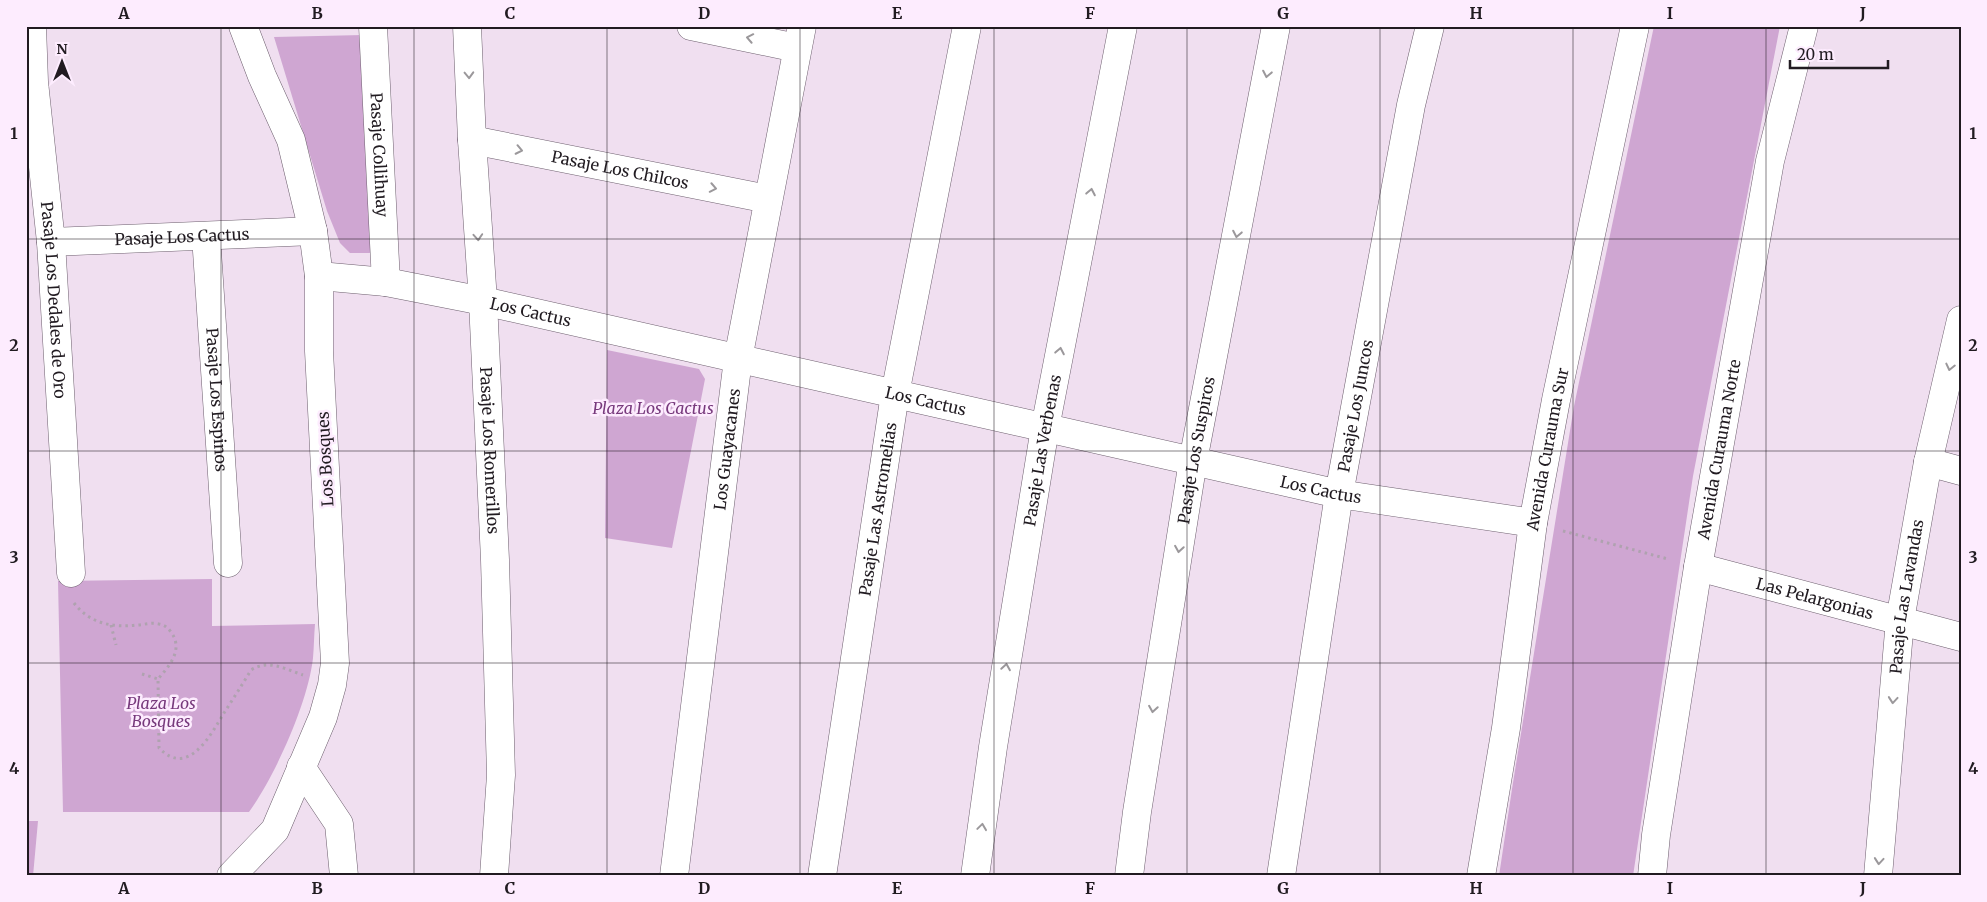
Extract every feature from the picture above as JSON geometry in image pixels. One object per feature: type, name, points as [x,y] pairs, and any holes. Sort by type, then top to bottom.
[{"type":"street","name":"Pasaje Los Dedales de Oro","points":[[32,26],[34,82],[51,242],[71,573]]},
{"type":"street","name":"Los Bosques","points":[[231,876],[275,830],[323,717],[332,685],[334,663],[318,352],[318,276],[314,231],[291,140],[262,76],[243,26]]},
{"type":"street","name":"Pasaje Collihuay","points":[[373,26],[386,282]]},
{"type":"street","name":"Pasaje Los Romerillos","points":[[467,26],[472,140],[483,302],[495,560],[501,775],[494,876]]},
{"type":"street","points":[[691,26],[800,37]]},
{"type":"street","name":"Pasaje Las Astromelias","points":[[822,876],[895,394],[967,26]]},
{"type":"street","name":"Pasaje Las Verbenas","points":[[975,876],[994,737],[1045,428],[1123,26]]},
{"type":"street","name":"Pasaje Los Suspiros","points":[[1129,876],[1137,812],[1193,461],[1276,26]]},
{"type":"street","name":"Pasaje Los Juncos","points":[[1281,876],[1339,494],[1410,105],[1430,26]]},
{"type":"street","name":"Avenida Curauma Sur","points":[[1481,876],[1506,728],[1533,523],[1560,381],[1635,26]]},
{"type":"street","name":"Avenida Curauma Norte","points":[[1652,876],[1656,835],[1698,567],[1770,161],[1804,26]]},
{"type":"street","name":"Los Guayacanes","points":[[674,876],[738,359],[800,37]]},
{"type":"street","name":"Pasaje Los Chilcos","points":[[472,140],[768,199]]},
{"type":"street","name":"Pasaje Los Cactus","points":[[51,242],[314,231]]},
{"type":"street","name":"Pasaje Los Espinos","points":[[206,236],[228,563]]},
{"type":"street","name":"Los Cactus","points":[[318,276],[386,282],[483,302],[1339,494],[1533,523]]},
{"type":"street","name":"Pasaje Las Lavandas","points":[[1878,876],[1900,620],[1928,462],[1961,320]]},
{"type":"street","points":[[1928,462],[1961,471]]},
{"type":"street","name":"Las Pelargonias","points":[[1698,567],[1961,637]]},
{"type":"street","points":[[301,767],[339,824],[344,876]]},
{"type":"path","points":[[1533,523],[1698,567]]},
{"type":"path","points":[[71,573],[73,602],[86,617],[111,625],[159,624],[166,626],[175,639],[176,651],[172,662],[158,679],[159,748],[166,755],[173,758],[192,754],[205,744],[251,670],[258,666],[272,664],[332,685]]},
{"type":"path","points":[[111,625],[116,646]]},
{"type":"path","points":[[142,674],[158,679]]},
{"type":"green space","points":[[1654,26],[1780,26],[1693,476],[1633,876],[1499,876],[1574,406]]},
{"type":"green space","points":[[363,35],[378,246],[371,253],[350,253],[340,243],[327,211],[274,37]]},
{"type":"green space","name":"Plaza Los Cactus","points":[[607,350],[699,369],[705,379],[672,548],[605,538]]},
{"type":"green space","name":"Plaza Los Bosques","points":[[212,579],[212,626],[315,624],[313,658],[305,696],[289,738],[259,797],[249,812],[63,812],[58,581]]},
{"type":"green space","points":[[26,821],[38,821],[33,876],[26,876]]}]
